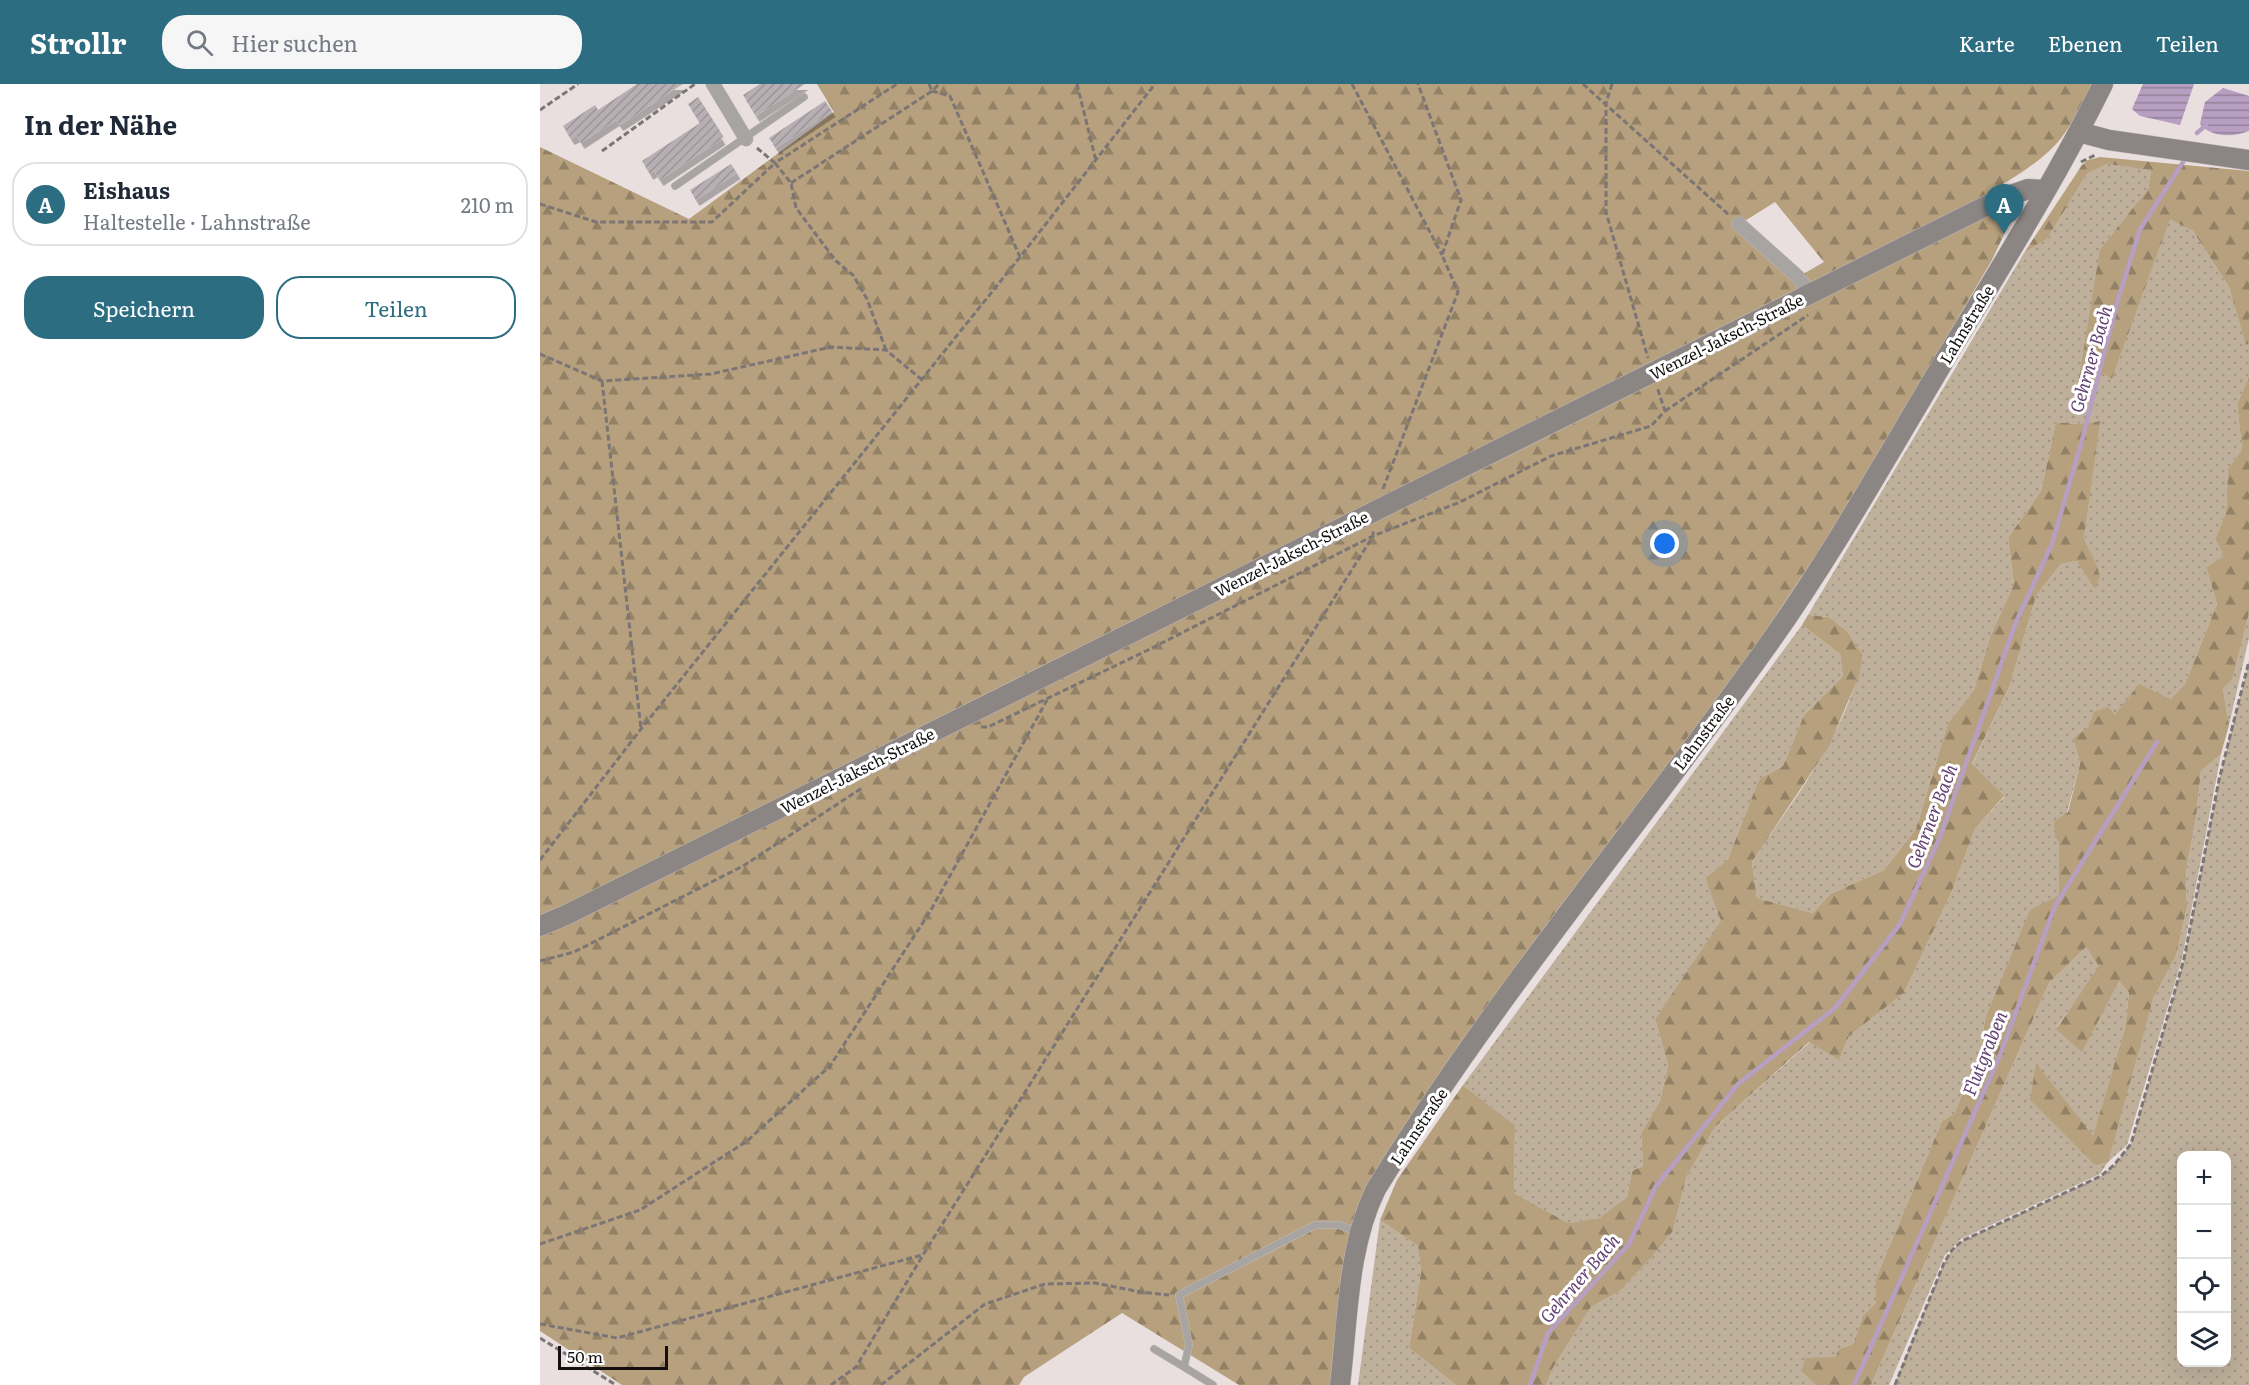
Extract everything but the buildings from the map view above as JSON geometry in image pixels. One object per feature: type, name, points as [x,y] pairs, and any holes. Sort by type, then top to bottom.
[{"type":"street","points":[[713,84],[746,139]]},
{"type":"street","name":"Lahnstraße","points":[[1340,1385],[1359,1232],[1376,1189],[1484,1028],[1766,649],[1812,580],[2045,190],[2079,132],[2103,84]]},
{"type":"street","points":[[2079,132],[2109,140],[2249,160]]},
{"type":"street","name":"Wenzel-Jaksch-Straße","points":[[540,926],[577,910],[1374,512],[1810,304],[2007,196],[2028,189],[2045,190]]},
{"type":"street","points":[[1739,224],[1798,278],[1810,304]]},
{"type":"lane","points":[[675,186],[804,98]]},
{"type":"lane","points":[[1184,1367],[1189,1345],[1179,1296],[1315,1225],[1339,1225],[1359,1232]]},
{"type":"lane","points":[[1154,1349],[1213,1385]]},
{"type":"path","points":[[540,110],[578,84]]},
{"type":"path","points":[[602,151],[695,84]]},
{"type":"path","points":[[540,204],[596,222],[712,222],[775,163],[897,84]]},
{"type":"path","points":[[929,84],[932,91]]},
{"type":"path","points":[[791,183],[932,91],[939,84]]},
{"type":"path","points":[[1077,84],[1096,162]]},
{"type":"path","points":[[540,860],[542,854],[641,729],[1096,162],[1105,147],[1155,84]]},
{"type":"path","points":[[831,1385],[856,1366],[923,1255],[1373,536],[1374,512],[1458,292],[1442,255],[1352,84]]},
{"type":"path","points":[[1418,84],[1461,200],[1442,255]]},
{"type":"path","points":[[1583,84],[1739,224]]},
{"type":"path","points":[[1606,103],[1612,84]]},
{"type":"path","points":[[932,91],[950,96],[1020,257]]},
{"type":"path","points":[[746,139],[775,163],[791,183],[796,208],[836,261],[853,275],[867,299],[886,350],[921,380]]},
{"type":"path","points":[[1665,411],[1810,304]]},
{"type":"path","points":[[540,354],[602,381],[711,374],[831,347],[886,350]]},
{"type":"path","points":[[602,381],[641,729]]},
{"type":"path","points":[[1895,1385],[1944,1263],[1952,1250],[1962,1241],[2101,1176],[2114,1165],[2131,1144],[2184,959],[2219,780],[2249,661]]},
{"type":"path","points":[[540,1244],[640,1210],[747,1142],[830,1066],[931,910],[1048,698]]},
{"type":"path","points":[[540,961],[574,952],[743,866],[868,783]]},
{"type":"path","points":[[540,1324],[584,1334],[617,1338],[923,1255]]},
{"type":"path","points":[[881,1385],[985,1304],[1045,1284],[1095,1282],[1141,1292],[1179,1296]]},
{"type":"path","points":[[540,1338],[616,1385]]},
{"type":"shaded area","points":[[2143,84],[2194,84],[2180,125],[2140,116],[2132,109]]},
{"type":"shaded area","points":[[2223,88],[2249,96],[2249,131],[2237,134],[2216,134],[2200,124],[2205,102]]},
{"type":"shaded area","points":[[2107,164],[2151,169],[2148,189],[2100,249],[2104,375],[2112,379],[2170,218],[2193,231],[2229,287],[2246,344],[2249,343],[2249,377],[2237,404],[2242,449],[2228,469],[2226,513],[2215,539],[2224,556],[2206,567],[2217,604],[2185,684],[2170,699],[2115,715],[2073,738],[2080,764],[2059,842],[2059,895],[1985,1019],[1981,1049],[1954,1114],[1942,1121],[1876,1278],[1876,1303],[1863,1315],[1853,1344],[1839,1349],[1835,1357],[1801,1371],[1816,1385],[1546,1385],[1553,1368],[1591,1307],[1620,1291],[1673,1231],[1686,1178],[1715,1127],[1810,1042],[1839,1060],[1849,1036],[1904,993],[1952,891],[1975,829],[2004,797],[1972,765],[2010,685],[2036,596],[2061,564],[2077,561],[2096,563],[2084,540],[2099,421],[2077,424],[2056,422],[2041,491],[2008,538],[2014,584],[1990,637],[1974,690],[1948,723],[1916,829],[1884,870],[1830,894],[1813,913],[1757,898],[1752,862],[1802,789],[1832,738],[1845,711],[1863,655],[1847,631],[1829,617],[1808,615],[2024,253],[2047,239],[2087,174]]},
{"type":"shaded area","points":[[2249,613],[2249,638],[2229,725],[2223,689],[2233,678]]},
{"type":"shaded area","points":[[1802,625],[1840,654],[1843,676],[1804,715],[1783,766],[1759,779],[1728,859],[1705,878],[1722,921],[1655,1019],[1668,1065],[1660,1101],[1641,1133],[1643,1166],[1632,1171],[1627,1197],[1599,1218],[1568,1223],[1514,1193],[1515,1125],[1463,1085]]},
{"type":"shaded area","points":[[2249,661],[2249,1385],[1894,1385],[1944,1263],[1952,1250],[1962,1241],[2101,1176],[2114,1165],[2131,1144],[2184,959],[2219,780]]},
{"type":"shaded area","points":[[2221,754],[2182,959],[2127,1145],[2108,1162],[2100,1174],[1961,1239],[1945,1255],[1889,1385],[1871,1385],[2049,983],[2086,947],[2100,966],[2056,1028],[2119,981],[2129,993],[2125,1028],[2093,1137],[2095,1165],[2153,999],[2176,956],[2187,907],[2186,871],[2196,818],[2201,771]]},
{"type":"shaded area","points":[[1380,1220],[1418,1246],[1421,1272],[1409,1348],[1456,1385],[1358,1385]]},
{"type":"green space","points":[[817,84],[2092,84],[2078,111],[2055,145],[2031,166],[1995,189],[1998,205],[2017,201],[2020,204],[2020,213],[2016,220],[2009,224],[1992,260],[1841,517],[1757,644],[1510,976],[1387,1153],[1332,1385],[1239,1385],[1122,1313],[1024,1377],[1019,1385],[622,1385],[540,1331],[540,147],[689,219],[834,112]],"holes":[[[1775,202],[1824,262],[1798,277],[1740,224]]]},
{"type":"green space","points":[[2100,157],[2249,171],[2249,343],[2246,345],[2229,287],[2193,231],[2170,219],[2112,379],[2104,375],[2079,378],[2100,249],[2148,189],[2151,170],[2107,164],[2087,174],[2047,239],[2024,253],[2082,165],[2088,160]]},
{"type":"green space","points":[[2249,377],[2249,613],[2233,678],[2223,689],[2229,725],[2221,754],[2201,771],[2196,818],[2186,871],[2187,907],[2176,956],[2153,999],[2108,1162],[2095,1165],[2030,1100],[2036,1063],[2093,1136],[2125,1028],[2129,993],[2119,981],[2082,1052],[2056,1029],[2099,966],[2086,947],[2049,983],[1871,1385],[1816,1385],[1801,1371],[1806,1358],[1835,1357],[1839,1349],[1853,1344],[1863,1315],[1876,1303],[1876,1278],[1942,1121],[1954,1114],[1981,1049],[1985,1019],[2030,910],[2059,895],[2059,842],[2055,837],[2054,822],[2068,812],[2080,764],[2073,738],[2088,728],[2094,712],[2108,707],[2115,715],[2139,684],[2170,699],[2185,684],[2217,604],[2206,567],[2224,556],[2215,539],[2226,513],[2228,469],[2242,449],[2237,404]]},
{"type":"green space","points":[[2100,421],[2084,539],[2100,577],[2095,589],[2077,561],[2061,564],[2036,596],[2010,685],[1972,764],[2004,796],[1975,829],[1952,891],[1904,993],[1849,1036],[1839,1060],[1809,1042],[1715,1127],[1686,1178],[1673,1231],[1620,1291],[1591,1307],[1553,1368],[1546,1385],[1456,1385],[1409,1348],[1421,1272],[1418,1246],[1380,1220],[1397,1180],[1463,1085],[1515,1125],[1514,1193],[1568,1223],[1599,1218],[1627,1197],[1632,1171],[1643,1166],[1641,1133],[1660,1101],[1668,1065],[1655,1019],[1721,921],[1705,878],[1728,859],[1759,779],[1783,766],[1804,715],[1843,676],[1840,654],[1802,625],[1808,615],[1829,617],[1847,631],[1863,655],[1859,676],[1829,746],[1752,862],[1757,898],[1813,913],[1830,894],[1884,870],[1916,829],[1948,723],[1974,690],[1990,637],[2014,584],[2008,538],[2041,491],[2056,422],[2077,424]]},
{"type":"waterway","name":"Gehrner Bach","points":[[2197,133],[2206,125]]},
{"type":"waterway","name":"Gehrner Bach","points":[[1530,1385],[1548,1333],[1629,1244],[1656,1186],[1738,1084],[1835,1008],[1900,924],[1940,837],[2016,622],[2052,544],[2081,444],[2118,300],[2140,229],[2187,156]]},
{"type":"waterway","name":"Flutgraben","points":[[1854,1385],[2000,1055],[2055,906],[2157,742]]},
{"type":"place","name":"Eishaus","points":[[2004,234]]}]
